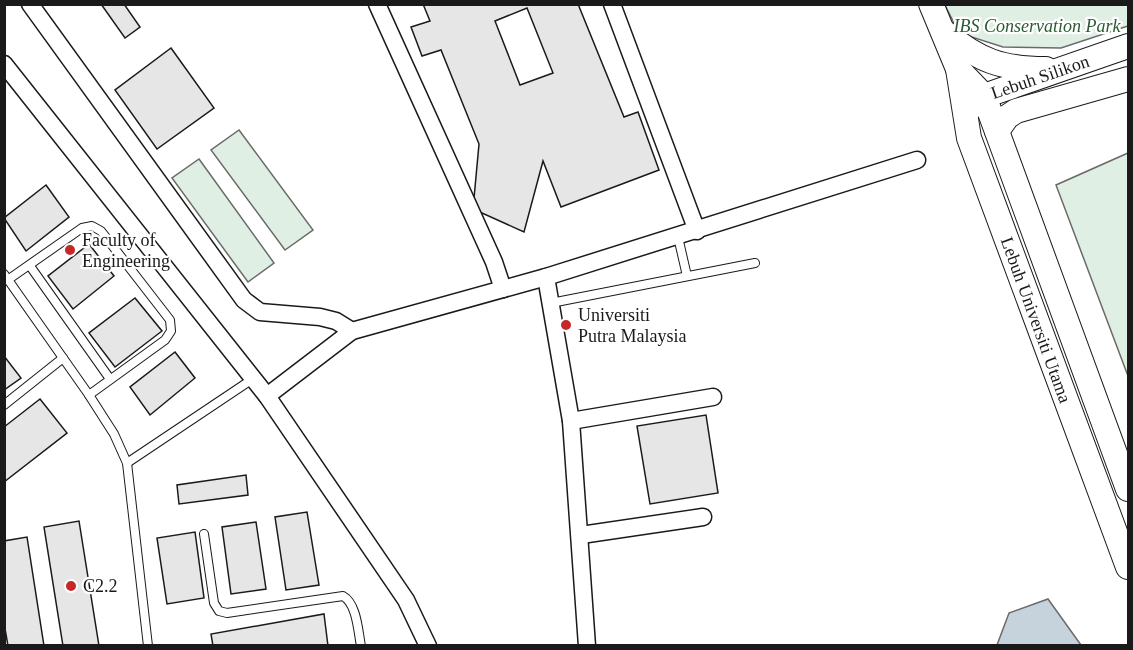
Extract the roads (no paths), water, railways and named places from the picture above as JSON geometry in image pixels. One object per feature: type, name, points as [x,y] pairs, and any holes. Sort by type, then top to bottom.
[{"type":"main road","name":"Lebuh Universiti Utama","points":[[931,4],[958,69],[965,125],[1128,567]]},
{"type":"main road","points":[[942,31],[968,51],[991,63],[1020,69],[1061,69]]},
{"type":"main road","name":"Lebuh Silikon","points":[[965,125],[974,104],[984,96],[1128,46]]},
{"type":"main road","points":[[1098,57],[1105,85]]},
{"type":"main road","name":"Lebuh Universiti Utama","points":[[958,69],[984,96],[1128,489]]},
{"type":"main road","name":"Lebuh Silikon","points":[[997,131],[1007,117],[1016,111],[1128,79]]},
{"type":"street","points":[[30,4],[244,300],[260,312],[320,317],[336,321],[352,331]]},
{"type":"street","points":[[377,4],[494,262],[503,290]]},
{"type":"street","points":[[612,4],[697,231]]},
{"type":"street","points":[[4,64],[254,378],[406,600],[428,645]]},
{"type":"street","points":[[267,396],[352,331],[546,277],[917,160]]},
{"type":"street","points":[[546,277],[571,421],[581,535],[587,645]]},
{"type":"street","points":[[571,421],[713,397]]},
{"type":"street","points":[[581,535],[703,518]]},
{"type":"lane","points":[[89,395],[165,339],[171,331],[170,320],[100,231],[92,226],[82,228],[30,266],[7,277],[89,395],[114,434],[127,464],[148,645]]},
{"type":"lane","points":[[678,237],[687,276]]},
{"type":"lane","points":[[551,303],[755,263]]},
{"type":"lane","points":[[30,266],[110,379]]},
{"type":"lane","points":[[4,405],[63,358]]},
{"type":"lane","points":[[127,464],[254,378]]},
{"type":"lane","points":[[204,534],[214,603],[219,611],[227,613],[343,596],[349,599],[352,607],[361,645]]},
{"type":"place","name":"Faculty of Engineering","points":[[70,250]]},
{"type":"place","name":"Universiti Putra Malaysia","points":[[566,325]]},
{"type":"place","name":"C2.2","points":[[71,586]]},
{"type":"park label","name":"IBS Conservation Park","points":[[1037,26]]}]
